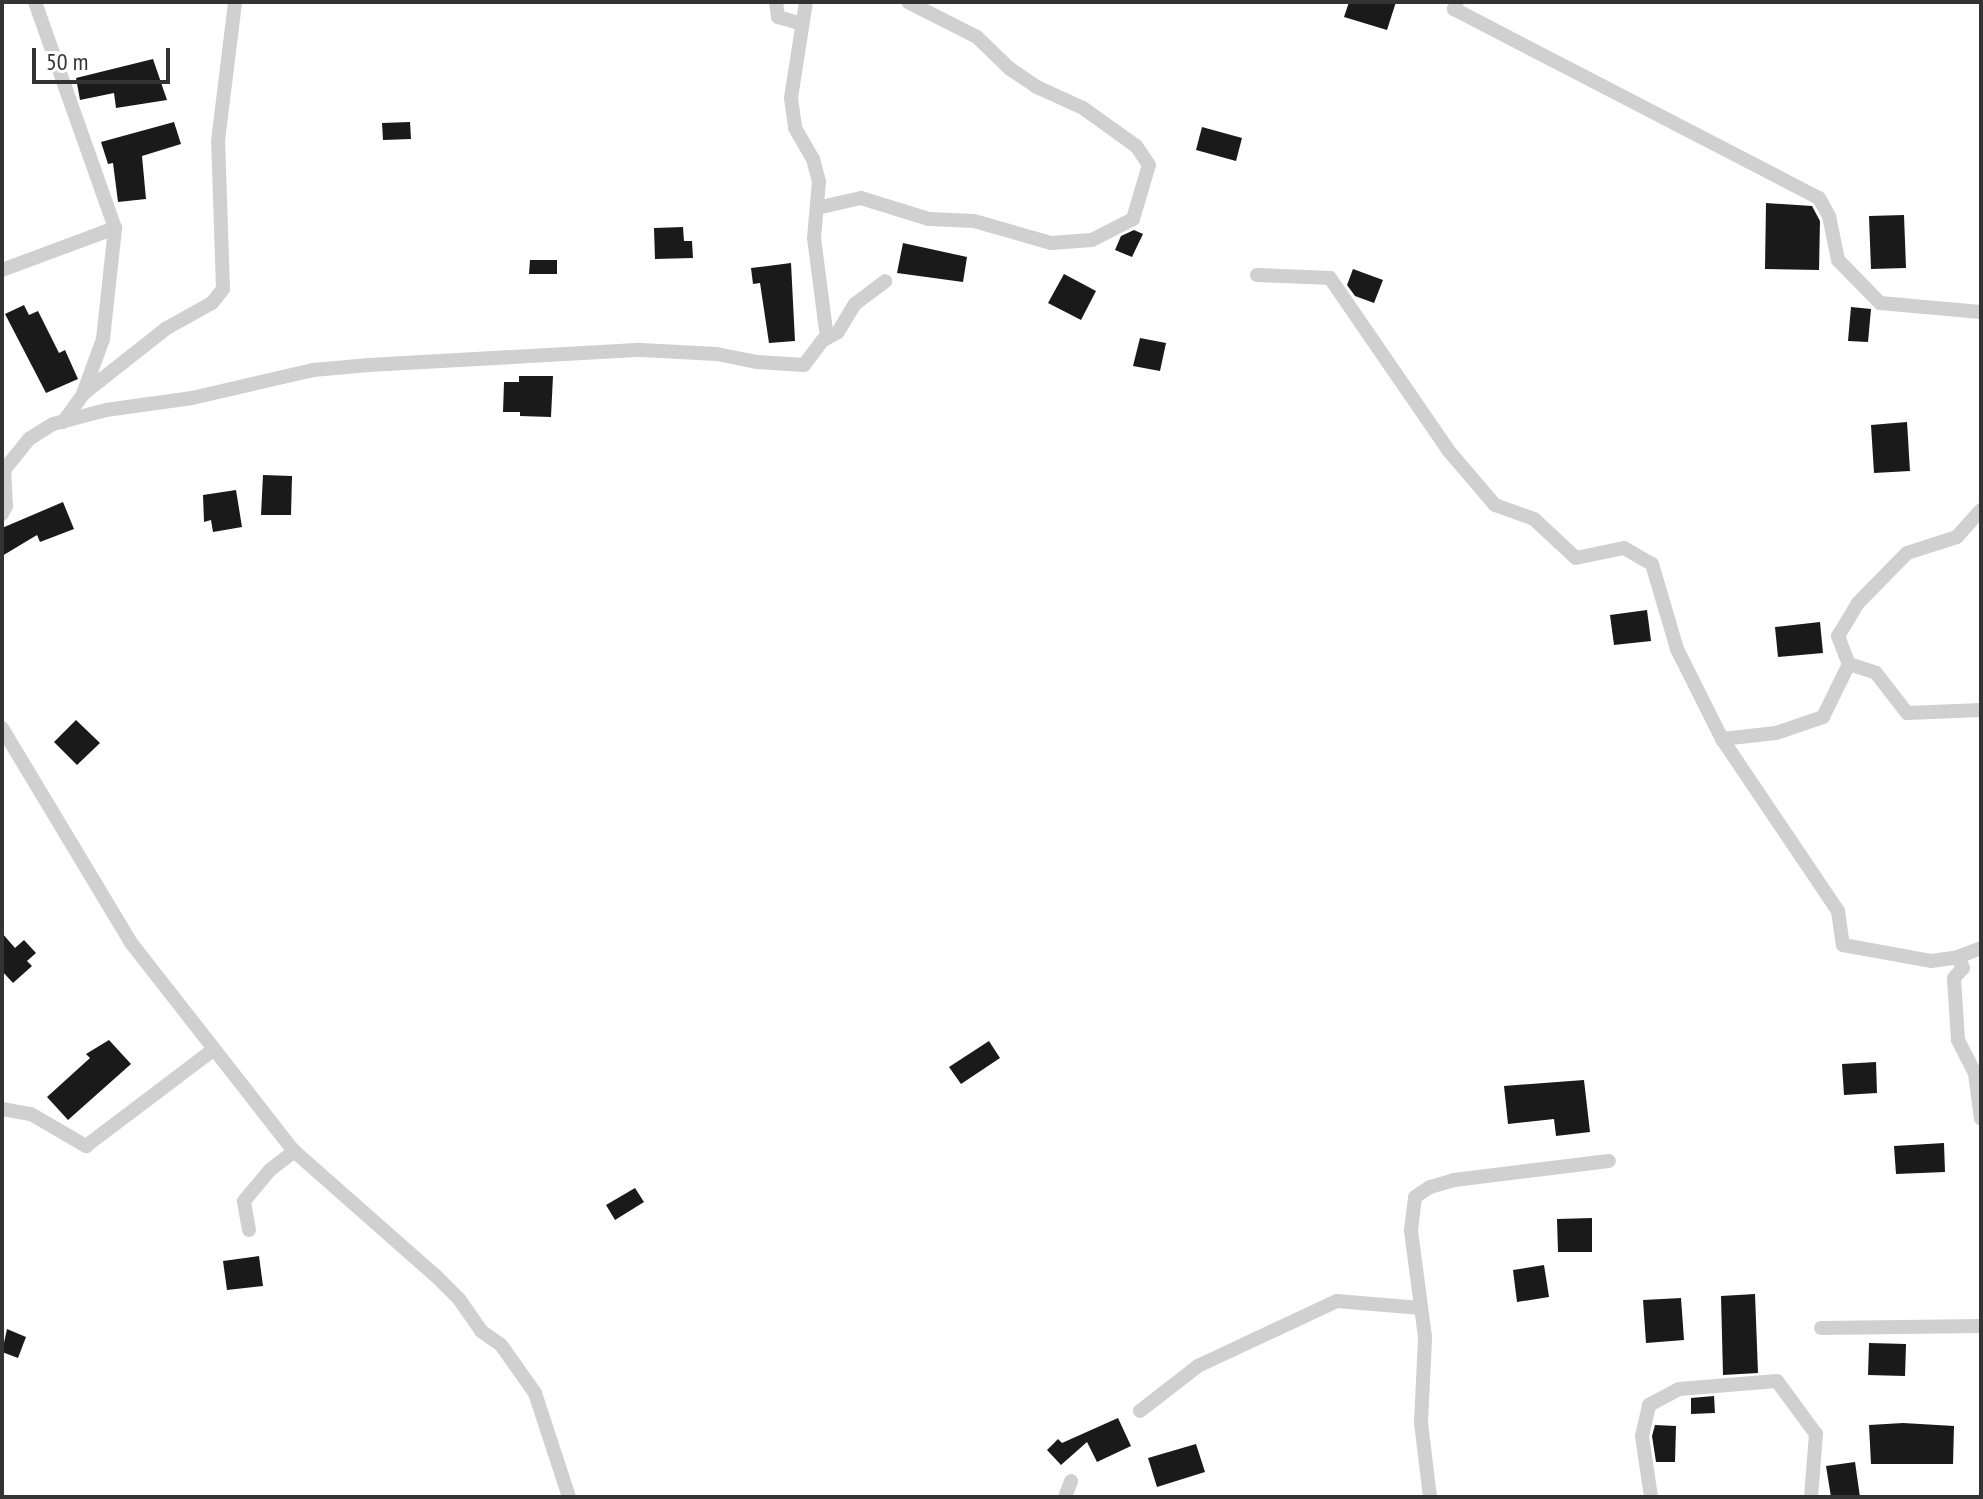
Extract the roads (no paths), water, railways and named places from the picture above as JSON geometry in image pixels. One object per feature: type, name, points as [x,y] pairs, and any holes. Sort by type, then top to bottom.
[{"type":"street","points":[[35,2],[115,228],[103,339],[83,394]]},
{"type":"street","points":[[62,422],[83,394],[167,328],[212,303],[223,289],[218,141],[235,2]]},
{"type":"street","points":[[776,2],[778,17],[802,24]]},
{"type":"street","points":[[806,2],[791,98],[795,128],[813,159],[819,181],[814,238],[827,338]]},
{"type":"street","points":[[817,208],[861,198],[929,219],[974,221],[1051,243],[1092,240],[1133,219],[1149,165],[1136,146],[1083,108],[1037,87],[1010,69],[977,37],[908,2]]},
{"type":"street","points":[[1457,2],[1454,9],[1819,198],[1829,216],[1838,260],[1880,303],[1981,312]]},
{"type":"street","points":[[2,270],[115,228]]},
{"type":"street","points":[[1257,275],[1330,278],[1448,450],[1495,505],[1534,519],[1576,558],[1624,548],[1652,564],[1677,649],[1722,739],[1838,911],[1843,945],[1931,961],[1958,957],[1981,948]]},
{"type":"street","points":[[2,514],[6,506],[4,470],[29,439],[62,422],[106,410],[192,398],[313,370],[641,350],[717,354],[757,362],[804,365],[827,338],[838,332],[855,304],[885,281]]},
{"type":"street","points":[[1722,739],[1776,733],[1823,717],[1849,664],[1838,636],[1858,603],[1907,553],[1957,537],[1981,510]]},
{"type":"street","points":[[1849,664],[1876,673],[1907,713],[1981,710]]},
{"type":"street","points":[[2,728],[132,944],[294,1151],[436,1276],[459,1299],[481,1331],[501,1345],[535,1393],[569,1497]]},
{"type":"street","points":[[1958,957],[1963,968],[1954,978],[1958,1040],[1975,1073],[1981,1119]]},
{"type":"street","points":[[2,1109],[31,1114],[86,1146],[213,1050]]},
{"type":"street","points":[[249,1230],[244,1201],[270,1170],[294,1151]]},
{"type":"street","points":[[1430,1497],[1422,1457],[1425,1337],[1411,1230],[1415,1197],[1430,1187],[1454,1180],[1609,1161]]},
{"type":"street","points":[[1140,1411],[1198,1366],[1337,1301],[1421,1308]]},
{"type":"street","points":[[1821,1328],[1981,1326]]},
{"type":"street","points":[[1651,1497],[1642,1436],[1649,1405],[1679,1389],[1777,1381],[1816,1434],[1811,1497]]},
{"type":"street","points":[[1065,1497],[1071,1481]]}]
